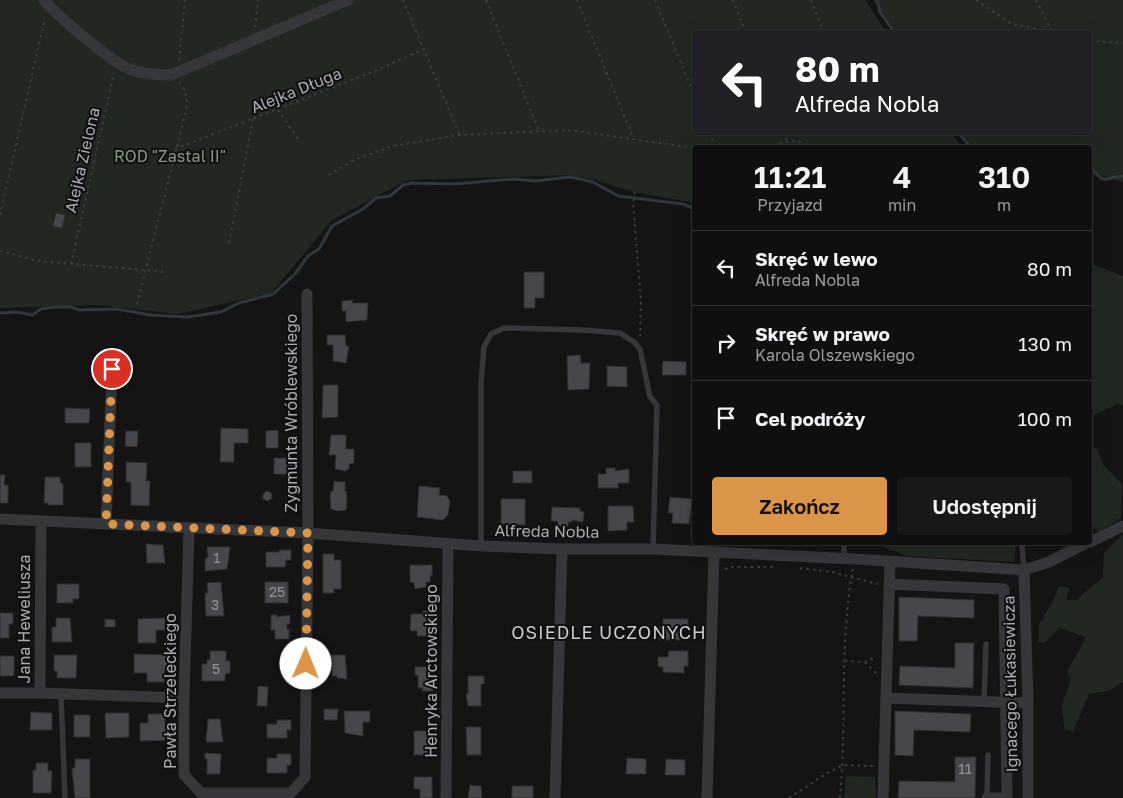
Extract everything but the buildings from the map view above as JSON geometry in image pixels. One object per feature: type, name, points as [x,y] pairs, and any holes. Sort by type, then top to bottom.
[{"type":"street","points":[[46,2],[105,54],[128,68],[150,75],[174,74],[348,0]]},
{"type":"street","name":"Zygmunta Wróblewskiego","points":[[307,294],[308,533]]},
{"type":"street","points":[[106,524],[112,369]]},
{"type":"street","name":"Alfreda Nobla","points":[[0,519],[308,533],[481,546],[562,549],[653,549],[850,558],[1024,570],[1048,562],[1068,547]]},
{"type":"street","name":"Jana Heweliusza","points":[[41,521],[40,694],[184,698]]},
{"type":"street","name":"Alfreda Nobla","points":[[1092,540],[1123,526]]},
{"type":"street","name":"Pawła Strzeleckiego","points":[[189,529],[184,698],[184,775],[201,793],[291,793],[305,777],[308,533]]},
{"type":"street","name":"Henryka Arctowskiego","points":[[446,798],[448,544]]},
{"type":"street","points":[[554,798],[562,549]]},
{"type":"street","points":[[707,798],[714,553]]},
{"type":"street","points":[[883,798],[890,561]]},
{"type":"street","name":"Ignacego Łukasiewicza","points":[[1024,570],[1028,703],[1028,798]]},
{"type":"street","points":[[889,584],[1004,589],[1007,798],[987,797]]},
{"type":"street","points":[[0,693],[40,694]]},
{"type":"street","points":[[886,698],[1028,703]]},
{"type":"lane","points":[[481,546],[481,383],[484,347],[491,334],[504,328],[620,333],[634,342],[640,349],[650,397],[657,405],[653,549]]},
{"type":"lane","points":[[845,545],[850,558]]},
{"type":"lane","points":[[1022,545],[1024,570]]},
{"type":"lane","points":[[984,702],[986,644]]},
{"type":"lane","points":[[61,694],[65,798]]},
{"type":"lane","points":[[987,797],[988,755]]},
{"type":"path","points":[[137,304],[186,111],[187,97],[184,87],[174,74],[185,0]]},
{"type":"path","points":[[254,40],[258,0]]},
{"type":"path","points":[[404,0],[459,135]]},
{"type":"path","points":[[486,0],[539,131]]},
{"type":"path","points":[[576,0],[634,140]]},
{"type":"path","points":[[655,0],[692,90]]},
{"type":"path","points":[[733,0],[745,30]]},
{"type":"path","points":[[811,0],[823,30]]},
{"type":"path","points":[[976,0],[1012,24],[1041,30]]},
{"type":"path","points":[[1036,0],[1050,30]]},
{"type":"path","points":[[0,215],[46,2]]},
{"type":"path","points":[[1092,42],[1123,43]]},
{"type":"path","name":"Alejka Długa","points":[[175,149],[278,110],[424,49]]},
{"type":"path","name":"Alejka Zielona","points":[[71,264],[101,123],[117,62]]},
{"type":"path","points":[[278,110],[300,142]]},
{"type":"path","points":[[229,243],[253,119]]},
{"type":"path","points":[[329,175],[356,159],[393,146],[459,135],[569,130],[692,148]]},
{"type":"path","points":[[786,135],[789,142]]},
{"type":"path","points":[[778,145],[799,141],[806,145]]},
{"type":"path","points":[[635,192],[633,203],[641,302],[640,349]]},
{"type":"path","points":[[0,251],[39,261],[167,272]]},
{"type":"path","points":[[840,798],[843,765],[845,661],[852,576],[850,558]]},
{"type":"path","points":[[713,574],[732,567],[779,567]]},
{"type":"path","points":[[797,568],[852,576],[876,584],[889,584]]},
{"type":"path","points":[[845,661],[865,662]]},
{"type":"path","points":[[789,798],[843,765],[876,766]]},
{"type":"green space","name":"ROD \"Zastal II\"","points":[[0,0],[865,0],[885,30],[692,30],[692,135],[953,135],[960,145],[692,145],[692,202],[634,192],[592,179],[569,175],[408,180],[332,220],[271,293],[178,314],[97,305],[0,308]]},
{"type":"green space","points":[[873,0],[1123,0],[1123,182],[1092,173],[1092,145],[969,145],[962,135],[1092,135],[1092,30],[894,30]]},
{"type":"green space","points":[[1092,264],[1123,276],[1123,405],[1118,404],[1092,416]]},
{"type":"green space","points":[[1092,447],[1097,448],[1103,464],[1122,484],[1121,518],[1099,532],[1092,526]]},
{"type":"green space","points":[[1123,534],[1123,682],[1108,691],[1089,694],[1073,732],[1064,728],[1062,705],[1071,679],[1067,672],[1086,637],[1060,628],[1044,643],[1038,642],[1039,625],[1059,586],[1069,588],[1066,600],[1076,600],[1103,577],[1104,553]]},
{"type":"green space","points":[[882,545],[1016,545],[1014,562],[907,556]]},
{"type":"green space","points":[[846,776],[875,777],[876,798],[844,798]]},
{"type":"waterway","points":[[877,0],[880,12],[893,30]]},
{"type":"waterway","points":[[960,135],[969,145]]},
{"type":"waterway","points":[[1092,169],[1103,179],[1123,176]]},
{"type":"waterway","points":[[0,313],[17,312],[32,315],[41,309],[55,307],[71,307],[79,310],[117,309],[150,315],[187,317],[221,312],[239,303],[273,294],[295,274],[308,256],[319,249],[332,226],[363,209],[376,198],[390,196],[403,185],[412,183],[454,184],[514,179],[535,181],[570,177],[593,182],[618,196],[683,204],[692,208]]},
{"type":"district","name":"OSIEDLE UCZONYCH","points":[[609,633]]},
{"type":"route","points":[[112,369],[106,524],[308,533],[306,664]]}]
